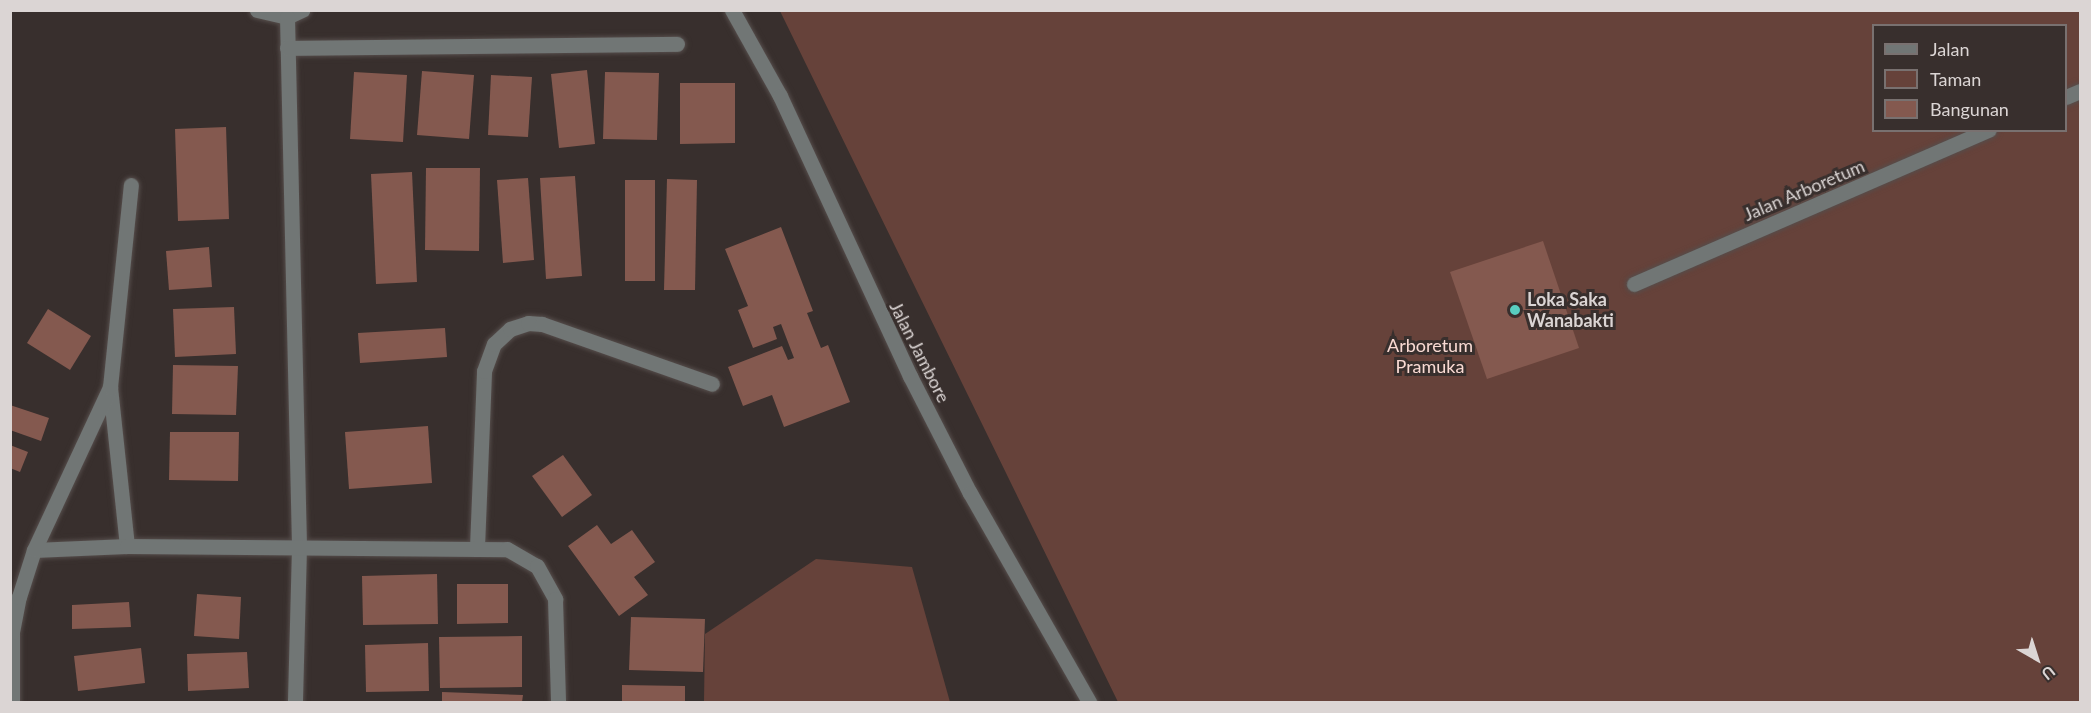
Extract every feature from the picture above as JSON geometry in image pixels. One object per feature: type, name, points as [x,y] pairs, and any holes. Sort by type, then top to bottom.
[{"type":"street","points":[[257,10],[294,14],[287,48],[299,547],[295,702]]},
{"type":"street","name":"Jalan Jambore","points":[[732,10],[780,96],[910,376],[970,493],[1089,702]]},
{"type":"street","points":[[287,48],[677,44]]},
{"type":"street","name":"Jalan Arboretum","points":[[1634,284],[1984,132]]},
{"type":"street","points":[[127,546],[110,387],[131,185]]},
{"type":"street","points":[[477,547],[484,371],[494,344],[510,329],[528,323],[542,324],[712,384]]},
{"type":"street","points":[[12,702],[12,632],[34,550],[110,387]]},
{"type":"street","points":[[34,550],[127,546],[507,549],[527,557],[547,580],[555,599],[558,702]]},
{"type":"green space","name":"Arboretum Pramuka","points":[[780,11],[2080,11],[2080,702],[1118,702]]},
{"type":"green space","points":[[816,559],[912,567],[950,702],[704,702],[705,634]]},
{"type":"building","points":[[587,70],[595,144],[559,148],[551,74]]},
{"type":"building","points":[[422,71],[474,75],[469,139],[417,135]]},
{"type":"building","points":[[354,72],[407,75],[403,142],[350,139]]},
{"type":"building","points":[[605,72],[659,73],[657,140],[603,139]]},
{"type":"building","points":[[491,75],[532,77],[528,137],[488,135]]},
{"type":"building","points":[[680,83],[735,83],[735,143],[680,144]]},
{"type":"building","points":[[226,127],[229,219],[178,221],[175,129]]},
{"type":"building","points":[[426,168],[480,168],[479,251],[425,250]]},
{"type":"building","points":[[412,172],[417,282],[376,284],[371,174]]},
{"type":"building","points":[[575,176],[582,276],[546,279],[540,178]]},
{"type":"building","points":[[528,178],[534,260],[503,263],[497,180]]},
{"type":"building","points":[[667,179],[697,180],[695,290],[664,290]]},
{"type":"building","points":[[625,180],[655,180],[655,281],[625,281]]},
{"type":"building","points":[[781,227],[813,311],[807,313],[821,348],[828,345],[850,402],[784,427],[772,395],[743,406],[728,367],[782,346],[788,360],[794,358],[781,324],[773,327],[777,339],[753,348],[738,310],[748,306],[725,249]]},
{"type":"building","name":"Loka Saka Wanabakti","points":[[1543,241],[1579,348],[1487,379],[1450,272]]},
{"type":"building","points":[[209,247],[212,287],[169,290],[166,251]]},
{"type":"building","points":[[234,307],[236,354],[175,357],[173,309]]},
{"type":"building","points":[[48,309],[91,336],[70,370],[27,343]]},
{"type":"building","points":[[445,328],[447,357],[360,363],[358,333]]},
{"type":"building","points":[[173,365],[238,366],[236,415],[172,414]]},
{"type":"building","points":[[10,405],[49,418],[41,441],[10,430]]},
{"type":"building","points":[[428,426],[432,483],[349,489],[345,432]]},
{"type":"building","points":[[170,432],[239,432],[238,481],[169,480]]},
{"type":"building","points":[[10,445],[28,452],[20,472],[10,468]]},
{"type":"building","points":[[563,455],[592,495],[562,517],[532,476]]},
{"type":"building","points":[[597,525],[611,544],[632,530],[655,562],[634,577],[648,595],[619,616],[568,546]]},
{"type":"building","points":[[437,574],[438,624],[363,625],[362,576]]},
{"type":"building","points":[[457,584],[508,584],[508,623],[457,624]]},
{"type":"building","points":[[197,594],[241,597],[239,639],[194,636]]},
{"type":"building","points":[[129,602],[131,627],[72,629],[72,605]]},
{"type":"building","points":[[631,617],[705,619],[703,672],[629,670]]},
{"type":"building","points":[[522,636],[522,687],[440,688],[439,637]]},
{"type":"building","points":[[428,643],[429,691],[366,692],[365,645]]},
{"type":"building","points":[[141,648],[145,683],[78,691],[74,656]]},
{"type":"building","points":[[247,652],[249,688],[188,691],[187,654]]},
{"type":"building","points":[[622,685],[685,686],[685,702],[622,702]]},
{"type":"building","points":[[442,692],[523,695],[522,702],[442,702]]},
{"type":"place","name":"Loka Saka Wanabakti","points":[[1515,310]]}]
